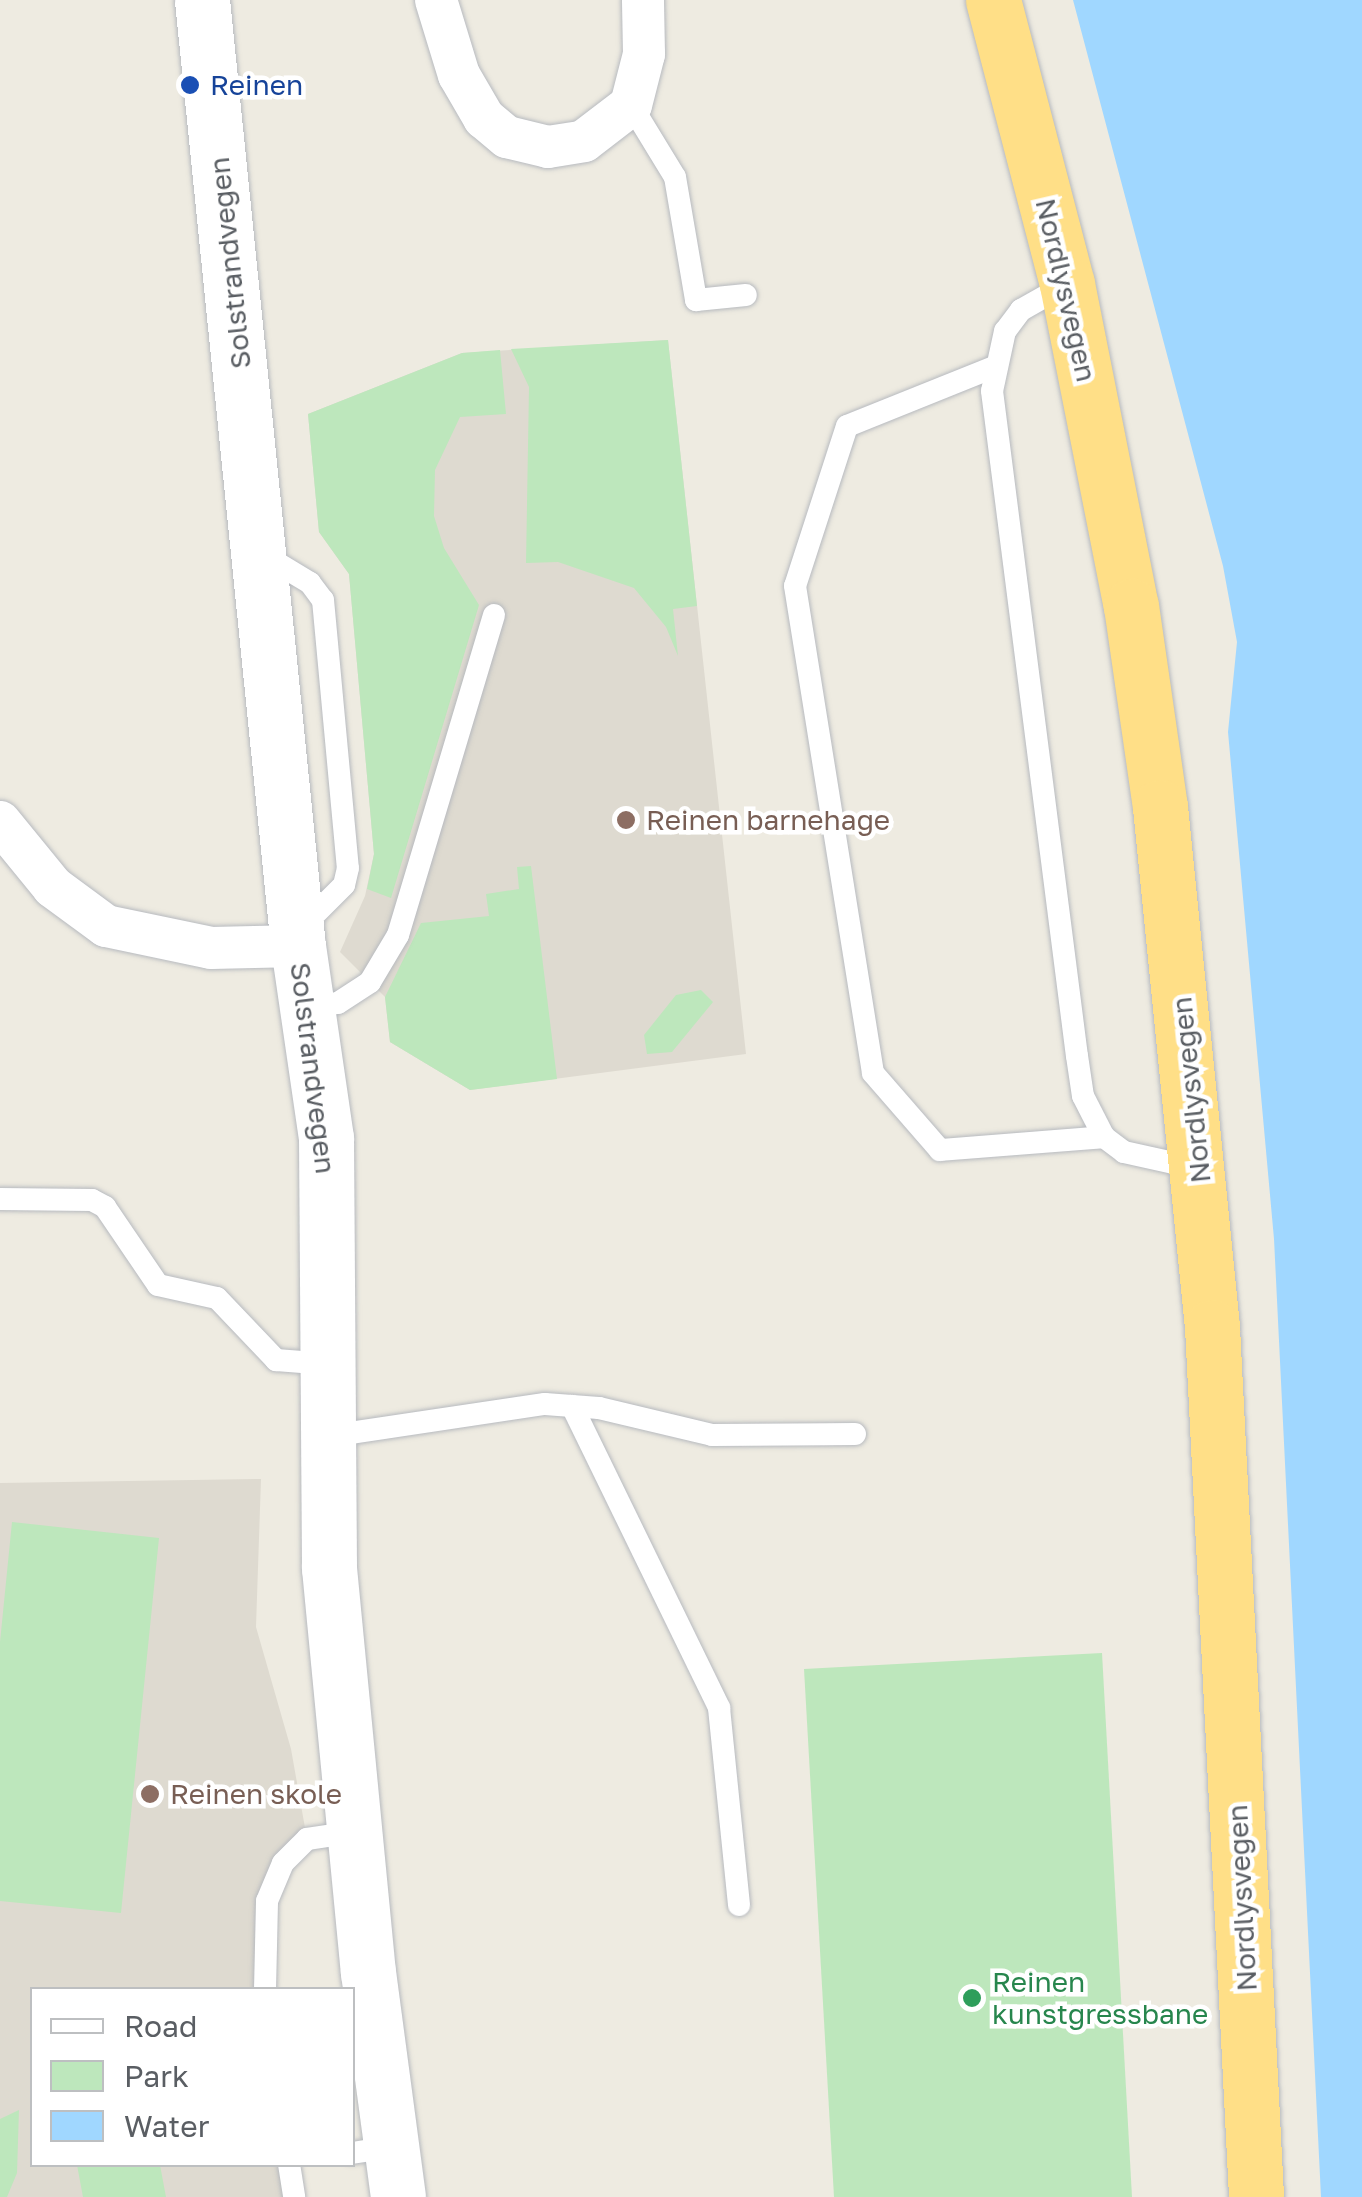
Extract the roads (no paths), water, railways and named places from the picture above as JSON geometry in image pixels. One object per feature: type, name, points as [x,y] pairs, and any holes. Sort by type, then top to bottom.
[{"type":"highway","name":"Nordlysvegen","points":[[993,0],[1067,284],[1146,705],[1200,1168],[1256,2197]]},
{"type":"street","name":"Solstrandvegen","points":[[202,0],[297,939],[327,1152],[329,1568],[380,2166]]},
{"type":"street","points":[[436,0],[459,76],[484,118],[507,137],[570,145],[630,105],[644,54],[643,0]]},
{"type":"street","points":[[0,822],[54,888],[106,926],[211,948],[297,939]]},
{"type":"lane","points":[[630,105],[674,177],[696,300],[746,295]]},
{"type":"lane","points":[[1067,284],[1021,310],[1005,332],[994,367],[993,420],[1083,1096],[1104,1136],[1124,1152],[1200,1168]]},
{"type":"lane","points":[[994,367],[848,426],[795,586],[873,1073],[940,1150],[1104,1136]]},
{"type":"lane","points":[[306,1008],[338,1003],[370,982],[398,935],[494,615]]},
{"type":"lane","points":[[0,1199],[92,1200],[106,1207],[158,1285],[217,1298],[276,1360],[330,1364]]},
{"type":"lane","points":[[330,1436],[516,1404],[572,1406],[712,1435],[855,1434]]},
{"type":"lane","points":[[572,1406],[719,1708],[738,1906]]},
{"type":"lane","points":[[265,1987],[267,1901],[283,1863],[307,1839],[354,1832]]},
{"type":"lane","points":[[289,2167],[294,2197]]},
{"type":"water","points":[[1073,0],[1362,0],[1362,2197],[1321,2197],[1274,1239],[1228,732],[1237,642],[1223,566]]},
{"type":"place","name":"Reinen","points":[[190,85]]},
{"type":"place","name":"Reinen barnehage","points":[[626,820]]},
{"type":"place","name":"Reinen skole","points":[[150,1794]]},
{"type":"place","name":"Reinen kunstgressbane","points":[[972,1998]]}]
